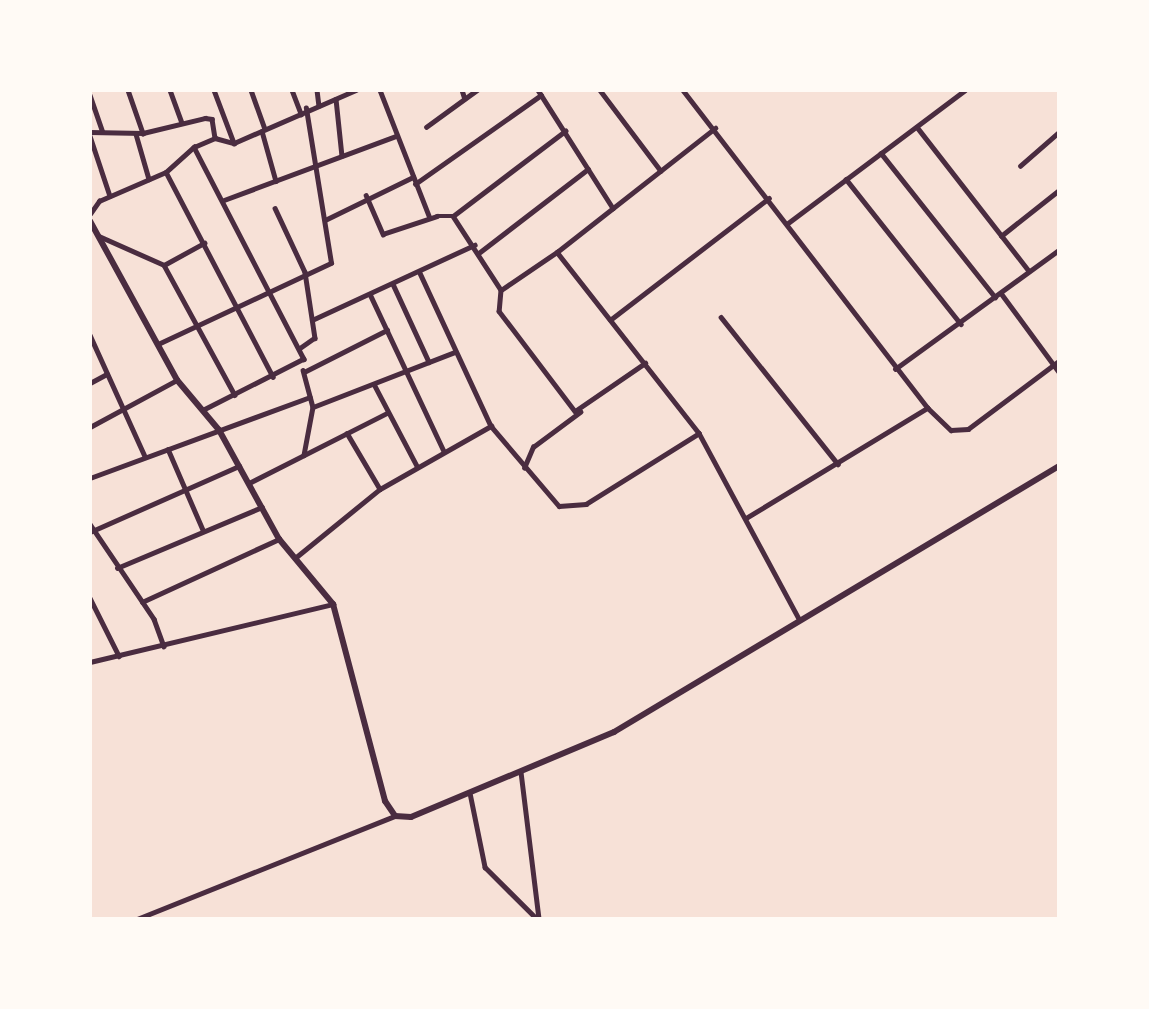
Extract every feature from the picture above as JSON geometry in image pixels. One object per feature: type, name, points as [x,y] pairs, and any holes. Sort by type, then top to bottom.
[{"type":"street","points":[[128,90],[143,133]]},
{"type":"street","points":[[170,90],[182,123]]},
{"type":"street","points":[[214,90],[234,143]]},
{"type":"street","points":[[251,90],[264,130],[276,181]]},
{"type":"street","points":[[292,90],[301,114]]},
{"type":"street","points":[[317,90],[319,106]]},
{"type":"street","points":[[90,214],[110,196],[166,172],[194,147],[214,138],[234,143],[301,114],[306,108],[319,106],[356,90]]},
{"type":"street","points":[[380,90],[412,177],[430,218]]},
{"type":"street","points":[[462,90],[465,99]]},
{"type":"street","points":[[426,127],[477,90]]},
{"type":"street","points":[[600,90],[661,171]]},
{"type":"street","points":[[683,90],[788,223],[895,369],[928,408],[951,430],[968,429],[1057,362]]},
{"type":"street","points":[[788,223],[965,90]]},
{"type":"street","points":[[415,184],[540,92],[613,208]]},
{"type":"street","points":[[90,95],[103,132]]},
{"type":"street","points":[[336,99],[342,156]]},
{"type":"street","points":[[158,344],[306,272],[331,263],[306,108]]},
{"type":"street","points":[[110,196],[90,134],[103,132],[136,134],[182,123],[212,119],[214,138]]},
{"type":"street","points":[[917,127],[1029,271]]},
{"type":"street","points":[[501,290],[557,252],[715,128]]},
{"type":"street","points":[[366,195],[384,234],[430,218],[453,216],[565,131]]},
{"type":"street","points":[[1020,166],[1059,132]]},
{"type":"street","points":[[136,134],[149,179]]},
{"type":"street","points":[[224,200],[396,136]]},
{"type":"street","points":[[194,147],[224,200],[299,349],[300,364],[313,407],[304,455]]},
{"type":"street","points":[[881,153],[995,297]]},
{"type":"street","points":[[480,252],[588,169]]},
{"type":"street","points":[[166,172],[273,377]]},
{"type":"street","points":[[325,220],[366,195],[412,177]]},
{"type":"street","points":[[846,179],[961,324]]},
{"type":"street","points":[[1001,236],[1059,190]]},
{"type":"street","points":[[610,320],[769,198]]},
{"type":"street","points":[[275,208],[306,272],[314,341],[299,349]]},
{"type":"street","points":[[453,216],[480,252],[501,290],[499,311],[569,408],[582,411]]},
{"type":"street","points":[[90,221],[177,380],[219,430],[279,539],[333,604],[386,801],[396,816]]},
{"type":"street","points":[[97,235],[164,265],[235,395]]},
{"type":"street","points":[[164,265],[204,243]]},
{"type":"street","points":[[312,320],[420,273],[474,245]]},
{"type":"street","points":[[895,369],[961,324],[1059,250]]},
{"type":"street","points":[[557,252],[699,433],[747,518],[799,619]]},
{"type":"street","points":[[420,273],[491,426],[524,468],[559,506],[573,508],[699,433]]},
{"type":"street","points":[[393,284],[429,362]]},
{"type":"street","points":[[1001,293],[1057,362],[1059,372]]},
{"type":"street","points":[[370,294],[444,451]]},
{"type":"street","points":[[721,317],[838,464]]},
{"type":"street","points":[[304,372],[387,330]]},
{"type":"street","points":[[90,335],[145,456]]},
{"type":"street","points":[[313,407],[455,352]]},
{"type":"street","points":[[524,468],[533,447],[645,363]]},
{"type":"street","points":[[204,411],[300,364]]},
{"type":"street","points":[[90,382],[107,374]]},
{"type":"street","points":[[90,426],[177,380]]},
{"type":"street","points":[[374,384],[387,413],[417,466]]},
{"type":"street","points":[[90,477],[310,397]]},
{"type":"street","points":[[747,518],[928,408]]},
{"type":"street","points":[[249,483],[387,413]]},
{"type":"street","points":[[296,558],[380,489],[491,426]]},
{"type":"street","points":[[347,433],[380,489]]},
{"type":"street","points":[[168,449],[203,530]]},
{"type":"street","points":[[92,531],[239,466]]},
{"type":"street","points":[[137,919],[396,816],[411,817],[470,794],[614,732],[799,619],[1059,466]]},
{"type":"street","points":[[117,568],[262,507]]},
{"type":"street","points":[[90,524],[92,531],[142,602],[164,646]]},
{"type":"street","points":[[142,602],[279,539]]},
{"type":"street","points":[[90,598],[119,656]]},
{"type":"street","points":[[90,663],[333,604]]},
{"type":"street","points":[[521,772],[538,919]]},
{"type":"street","points":[[470,794],[474,835],[485,867],[538,919]]}]
